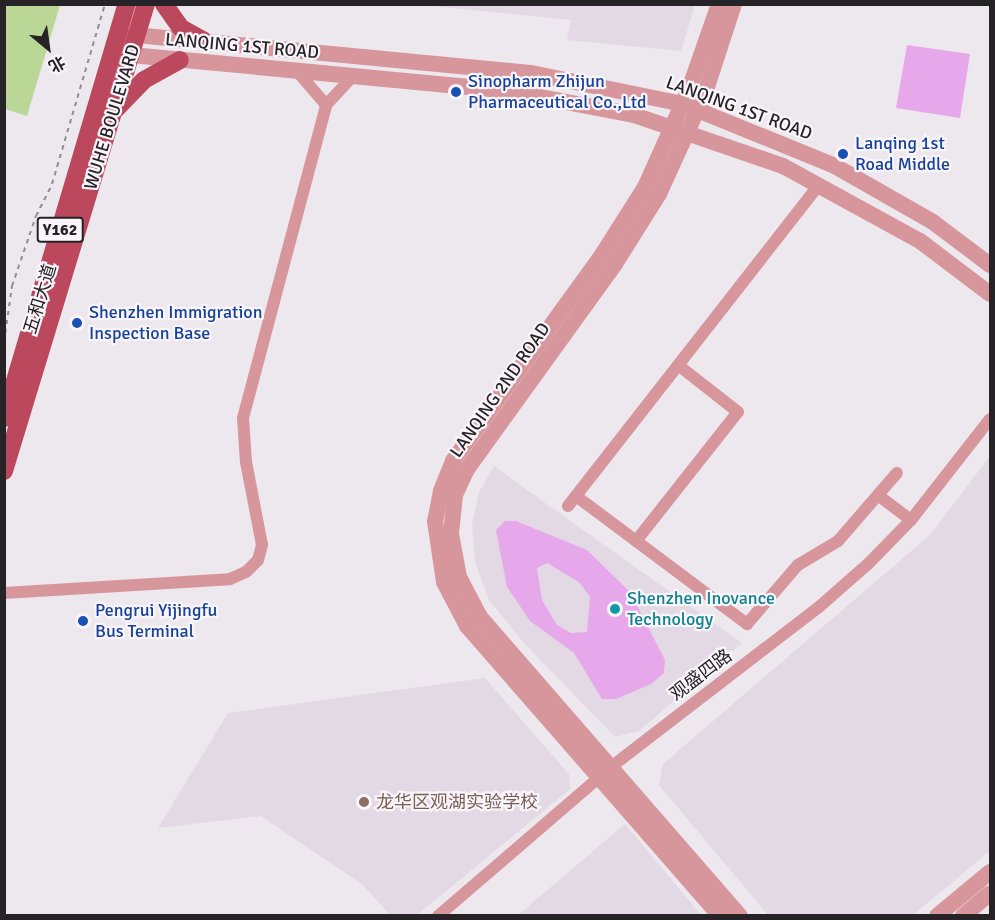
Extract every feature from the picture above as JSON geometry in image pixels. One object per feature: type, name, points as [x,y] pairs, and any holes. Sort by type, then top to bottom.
[{"type":"main road","name":"WUHE BOULEVARD","points":[[117,41],[127,4]]},
{"type":"main road","name":"WUHE BOULEVARD","points":[[4,471],[146,4]]},
{"type":"main road","points":[[164,4],[171,19],[204,41]]},
{"type":"main road","name":"五和大道","points":[[4,418],[117,41]]},
{"type":"main road","points":[[114,110],[144,80],[180,60]]},
{"type":"street","name":"LANQING 2ND ROAD","points":[[690,107],[718,4]]},
{"type":"street","name":"LANQING 2ND ROAD","points":[[734,4],[680,130],[602,255],[453,461],[436,514],[440,567],[458,612],[740,915]]},
{"type":"street","name":"LANQING 1ST ROAD","points":[[117,41],[137,35],[530,73],[690,107],[792,145],[836,166],[933,222],[990,265]]},
{"type":"street","points":[[117,41],[131,55]]},
{"type":"street","name":"LANQING 1ST ROAD","points":[[131,55],[353,75],[550,97],[680,130],[773,162],[819,184],[920,241],[990,294]]},
{"type":"street","points":[[297,71],[326,105]]},
{"type":"street","points":[[4,593],[230,579],[246,572],[258,560],[262,545],[246,462],[243,418],[326,105],[353,75]]},
{"type":"street","points":[[819,184],[572,501],[636,541],[747,624],[798,565],[838,541],[897,473]]},
{"type":"street","points":[[636,541],[738,412],[678,365]]},
{"type":"street","name":"观盛四路","points":[[438,915],[605,772],[819,607],[911,520],[990,419]]},
{"type":"street","points":[[879,496],[911,520]]},
{"type":"street","name":"LANQING 2ND ROAD","points":[[605,772],[720,915]]},
{"type":"street","points":[[937,915],[990,872]]},
{"type":"street","points":[[963,915],[990,893]]},
{"type":"path","points":[[4,342],[12,286],[36,216],[52,184],[105,4]]},
{"type":"shaded area","points":[[423,5],[695,5],[681,51],[567,40],[571,20]]},
{"type":"shaded area","points":[[990,456],[990,851],[913,915],[768,915],[659,785],[663,764],[930,535]]},
{"type":"shaded area","points":[[494,466],[742,643],[639,731],[615,737],[522,641],[489,600],[475,562],[472,525],[479,492]]},
{"type":"shaded area","name":"龙华区观湖实验学校","points":[[485,678],[569,774],[570,789],[417,915],[390,915],[363,885],[261,816],[158,828],[228,713]]},
{"type":"shaded area","points":[[625,824],[701,915],[518,915]]},
{"type":"green space","points":[[4,5],[60,5],[27,116],[5,109]]},
{"type":"building","points":[[907,45],[970,54],[960,118],[896,108]]},
{"type":"building","name":"Shenzhen Inovance Technology","points":[[505,521],[516,521],[587,550],[630,592],[665,660],[664,673],[651,684],[616,699],[602,699],[574,653],[530,621],[507,587],[496,530]],"holes":[[[547,563],[579,582],[590,597],[587,632],[571,633],[557,625],[542,600],[537,568]]]},
{"type":"place","name":"Sinopharm Zhijun Pharmaceutical Co.,Ltd","points":[[456,92]]},
{"type":"place","name":"Lanqing 1st Road Middle","points":[[843,154]]},
{"type":"place","name":"Shenzhen Immigration Inspection Base","points":[[77,323]]},
{"type":"place","name":"Shenzhen Inovance Technology","points":[[615,609]]},
{"type":"place","name":"Pengrui Yijingfu Bus Terminal","points":[[83,621]]},
{"type":"place","name":"龙华区观湖实验学校","points":[[364,802]]}]
